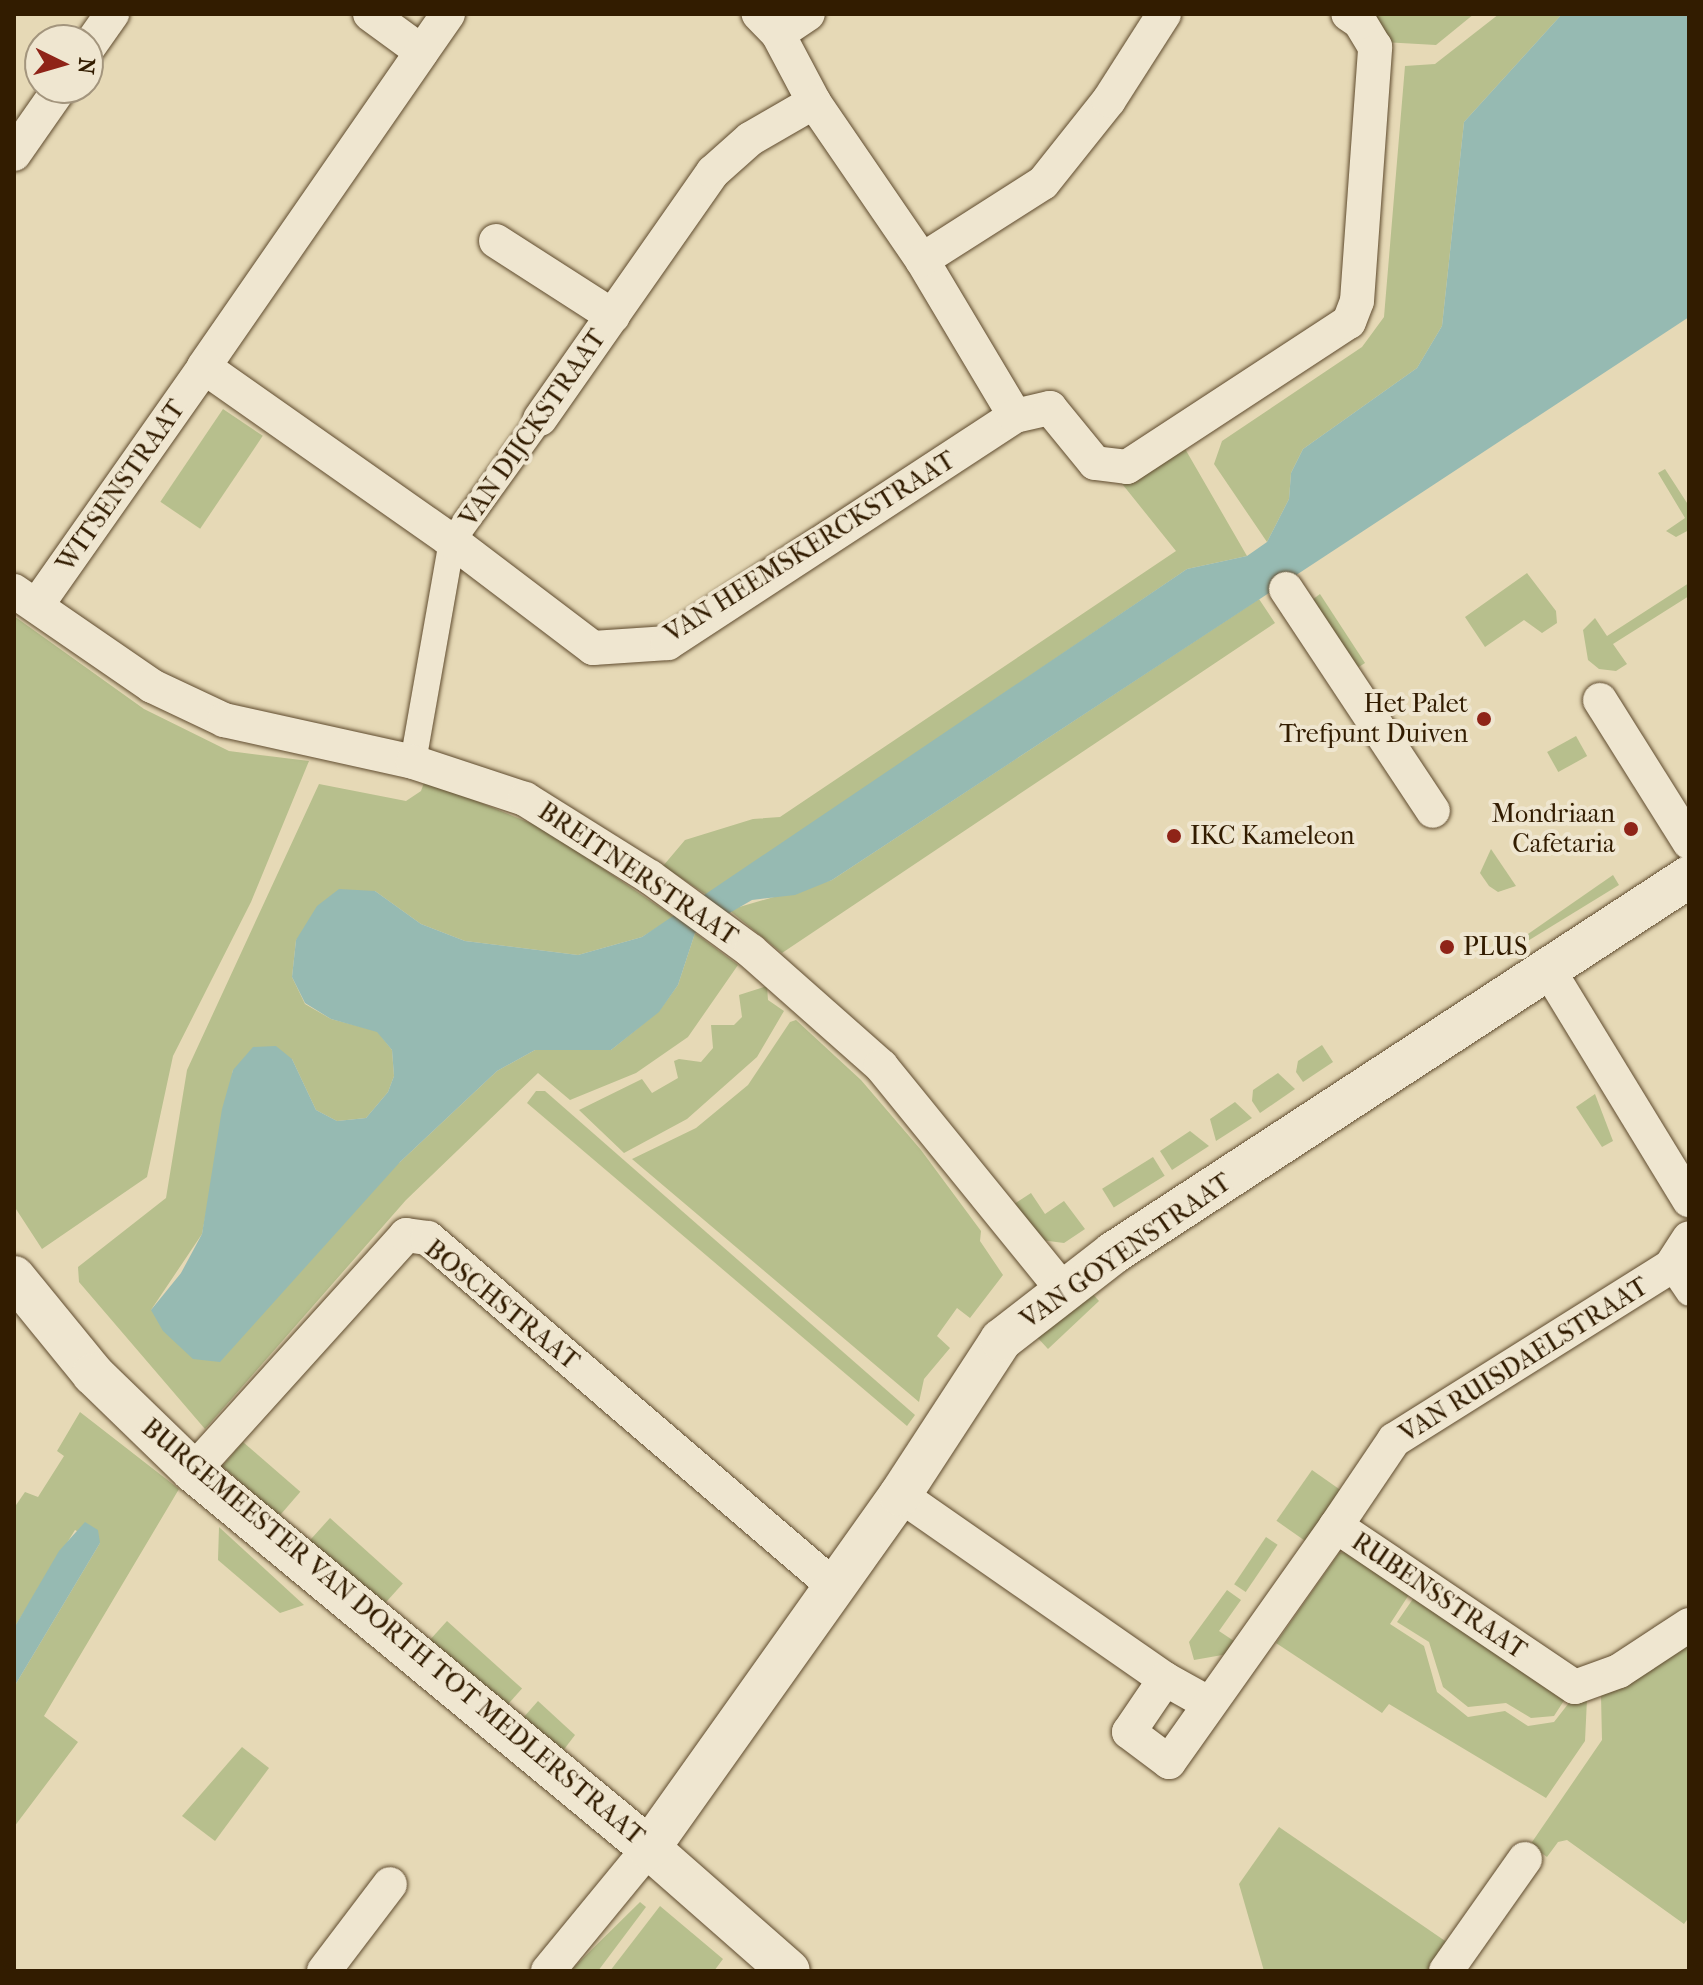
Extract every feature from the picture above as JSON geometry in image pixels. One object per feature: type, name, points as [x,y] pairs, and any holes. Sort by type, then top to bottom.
[{"type":"street","points":[[370,14],[422,52]]},
{"type":"street","points":[[204,367],[448,14]]},
{"type":"street","points":[[808,14],[769,24],[814,102],[922,260],[1015,416],[1050,408],[1095,463],[1127,467],[1349,322],[1357,301],[1375,47],[1360,22],[1348,14]]},
{"type":"street","points":[[922,260],[1043,183],[1109,100],[1164,14]]},
{"type":"street","name":"VAN DIJCKSTRAAT","points":[[452,541],[713,172],[750,139],[814,102]]},
{"type":"street","points":[[14,154],[49,104]]},
{"type":"street","name":"VAN DIJCKSTRAAT","points":[[496,241],[613,316]]},
{"type":"street","name":"VAN HEEMSKERCKSTRAAT","points":[[204,367],[452,541],[593,648],[668,643],[1015,416]]},
{"type":"street","name":"WITSENSTRAAT","points":[[25,598],[204,367]]},
{"type":"street","points":[[413,762],[452,541]]},
{"type":"street","points":[[1286,589],[1433,811]]},
{"type":"street","name":"BREITNERSTRAAT","points":[[25,598],[152,686],[224,720],[413,762],[525,799],[670,890],[734,938],[881,1066],[1063,1290]]},
{"type":"street","points":[[1600,700],[1689,842]]},
{"type":"street","name":"VAN GOYENSTRAAT","points":[[649,1848],[836,1588],[1001,1340],[1063,1290],[1689,877]]},
{"type":"street","points":[[1548,969],[1689,1200]]},
{"type":"street","name":"BOSCHSTRAAT","points":[[193,1471],[406,1235],[428,1238],[836,1588]]},
{"type":"street","name":"VAN RUISDAELSTRAAT","points":[[1336,1526],[1394,1440],[1683,1266]]},
{"type":"street","name":"BURGEMEESTER VAN DORTH TOT MEDLERSTRAAT","points":[[14,1277],[93,1374],[193,1471],[649,1848],[789,1971]]},
{"type":"street","points":[[900,1495],[1165,1679],[1208,1703]]},
{"type":"street","name":"RUBENSSTRAAT","points":[[1165,1679],[1129,1732],[1169,1762],[1336,1526],[1575,1687],[1619,1671],[1689,1625]]},
{"type":"street","points":[[548,1971],[649,1848]]},
{"type":"street","points":[[1446,1971],[1525,1859]]},
{"type":"street","points":[[324,1971],[390,1884]]},
{"type":"green space","points":[[1363,14],[1474,14],[1436,45],[1383,42]]},
{"type":"green space","points":[[1499,14],[1562,14],[1464,122],[1442,326],[1417,368],[1303,449],[1291,473],[1289,499],[1267,542],[1214,464],[1222,441],[1362,347],[1384,317],[1405,66],[1435,64]]},
{"type":"green space","points":[[223,409],[263,436],[200,529],[160,502]]},
{"type":"green space","points":[[1184,447],[1247,556],[1187,569],[707,895],[663,866],[685,840],[753,819],[780,817],[1176,551],[1119,480]]},
{"type":"green space","points":[[1665,469],[1689,506],[1689,530],[1676,537],[1666,531],[1685,518],[1658,473]]},
{"type":"green space","points":[[1527,573],[1556,611],[1557,623],[1542,633],[1524,620],[1485,647],[1465,617]]},
{"type":"green space","points":[[1689,583],[1689,596],[1613,644],[1627,664],[1616,671],[1599,669],[1588,660],[1583,630],[1595,618],[1607,636]]},
{"type":"green space","points":[[1320,594],[1365,663],[1354,670],[1308,603]]},
{"type":"green space","points":[[1259,599],[1275,623],[782,953],[729,910],[832,880]]},
{"type":"green space","points":[[14,616],[144,709],[229,751],[309,761],[251,902],[173,1056],[147,1177],[42,1249],[14,1206]]},
{"type":"green space","points":[[1576,736],[1587,756],[1558,772],[1547,752]]},
{"type":"green space","points":[[425,780],[545,829],[674,917],[642,937],[578,955],[465,941],[421,924],[375,891],[296,940],[292,977],[305,1004],[331,1019],[377,1031],[392,1050],[394,1076],[388,1092],[366,1118],[337,1121],[316,1110],[292,1059],[233,1070],[202,1234],[151,1310],[400,1162],[497,1071],[535,1050],[611,1050],[659,1011],[678,985],[695,933],[738,965],[688,1037],[636,1073],[570,1100],[538,1073],[406,1200],[205,1429],[79,1282],[78,1267],[166,1198],[187,1070],[319,784],[406,801],[421,791]]},
{"type":"green space","points":[[1491,849],[1516,886],[1498,892],[1489,886],[1480,873]]},
{"type":"green space","points":[[1613,875],[1619,885],[1508,953],[1518,941]]},
{"type":"green space","points":[[767,986],[768,1000],[784,1011],[757,1057],[687,1119],[624,1153],[579,1110],[642,1079],[652,1093],[678,1078],[674,1061],[701,1062],[713,1048],[711,1025],[734,1025],[742,1017],[739,995]]},
{"type":"green space","points":[[796,1020],[861,1080],[921,1150],[981,1231],[980,1241],[1003,1275],[970,1318],[957,1308],[937,1336],[950,1348],[924,1379],[919,1402],[632,1159],[696,1128],[748,1085],[790,1022]]},
{"type":"green space","points":[[1322,1045],[1333,1062],[1303,1082],[1296,1072],[1298,1061]]},
{"type":"green space","points":[[1278,1073],[1295,1089],[1260,1113],[1252,1101],[1253,1090]]},
{"type":"green space","points":[[536,1091],[545,1091],[915,1415],[907,1426],[527,1103]]},
{"type":"green space","points":[[1595,1094],[1613,1141],[1602,1147],[1576,1107]]},
{"type":"green space","points":[[1235,1102],[1252,1118],[1216,1141],[1210,1119]]},
{"type":"green space","points":[[1190,1131],[1209,1146],[1172,1170],[1160,1151]]},
{"type":"green space","points":[[1153,1157],[1165,1176],[1114,1207],[1102,1189]]},
{"type":"green space","points":[[1031,1193],[1045,1214],[1064,1201],[1085,1229],[1064,1243],[1033,1239],[1008,1208]]},
{"type":"green space","points":[[1091,1292],[1099,1301],[1048,1349],[1036,1336]]},
{"type":"green space","points":[[80,1412],[179,1489],[44,1716],[78,1742],[14,1827],[14,1687],[100,1543],[75,1530],[14,1628],[14,1508],[25,1492],[38,1497],[64,1456],[57,1451]]},
{"type":"green space","points":[[243,1442],[300,1492],[279,1516],[222,1466]]},
{"type":"green space","points":[[1312,1470],[1345,1493],[1309,1544],[1276,1521]]},
{"type":"green space","points":[[330,1518],[403,1584],[381,1608],[308,1543]]},
{"type":"green space","points":[[219,1527],[304,1605],[280,1613],[218,1560]]},
{"type":"green space","points":[[1266,1537],[1278,1545],[1246,1592],[1234,1584]]},
{"type":"green space","points":[[1345,1552],[1410,1593],[1390,1624],[1424,1646],[1437,1692],[1468,1717],[1505,1711],[1528,1726],[1554,1722],[1572,1699],[1587,1699],[1585,1741],[1546,1798],[1389,1704],[1382,1713],[1276,1643],[1339,1553]]},
{"type":"green space","points":[[1227,1590],[1241,1600],[1219,1631],[1237,1643],[1228,1654],[1194,1660],[1189,1642]]},
{"type":"green space","points":[[1417,1593],[1567,1696],[1554,1716],[1531,1718],[1506,1703],[1468,1707],[1443,1687],[1429,1642],[1397,1622]]},
{"type":"green space","points":[[447,1621],[522,1689],[501,1712],[426,1645]]},
{"type":"green space","points":[[1683,1642],[1689,1642],[1689,1917],[1684,1924],[1567,1840],[1558,1842],[1547,1857],[1530,1845],[1602,1740],[1601,1696]]},
{"type":"green space","points":[[538,1701],[575,1735],[559,1756],[523,1718]]},
{"type":"green space","points":[[242,1747],[269,1768],[215,1841],[182,1816]]},
{"type":"green space","points":[[1279,1827],[1451,1945],[1434,1971],[1264,1971],[1239,1884]]},
{"type":"green space","points":[[640,1902],[646,1907],[598,1971],[570,1971]]},
{"type":"green space","points":[[660,1906],[723,1959],[714,1971],[610,1971]]},
{"type":"water","points":[[1562,14],[1689,14],[1689,317],[832,880],[795,895],[752,900],[695,933],[678,985],[659,1012],[611,1050],[535,1050],[497,1071],[400,1162],[220,1362],[193,1359],[163,1331],[151,1310],[181,1273],[202,1234],[222,1109],[233,1070],[253,1047],[276,1046],[292,1059],[316,1110],[337,1121],[366,1118],[388,1092],[394,1076],[392,1050],[377,1032],[331,1019],[305,1003],[292,977],[296,940],[317,906],[339,889],[375,891],[421,924],[465,941],[578,955],[642,937],[1187,569],[1247,556],[1267,542],[1289,499],[1291,473],[1303,449],[1417,368],[1442,326],[1464,122]]},
{"type":"water","points":[[85,1522],[98,1530],[100,1543],[14,1687],[14,1628],[59,1551]]},
{"type":"place","name":"Het Palet Trefpunt Duiven","points":[[1484,719]]},
{"type":"place","name":"Mondriaan Cafetaria","points":[[1631,829]]},
{"type":"place","name":"IKC Kameleon","points":[[1174,836]]},
{"type":"place","name":"PLUS","points":[[1447,947]]}]
